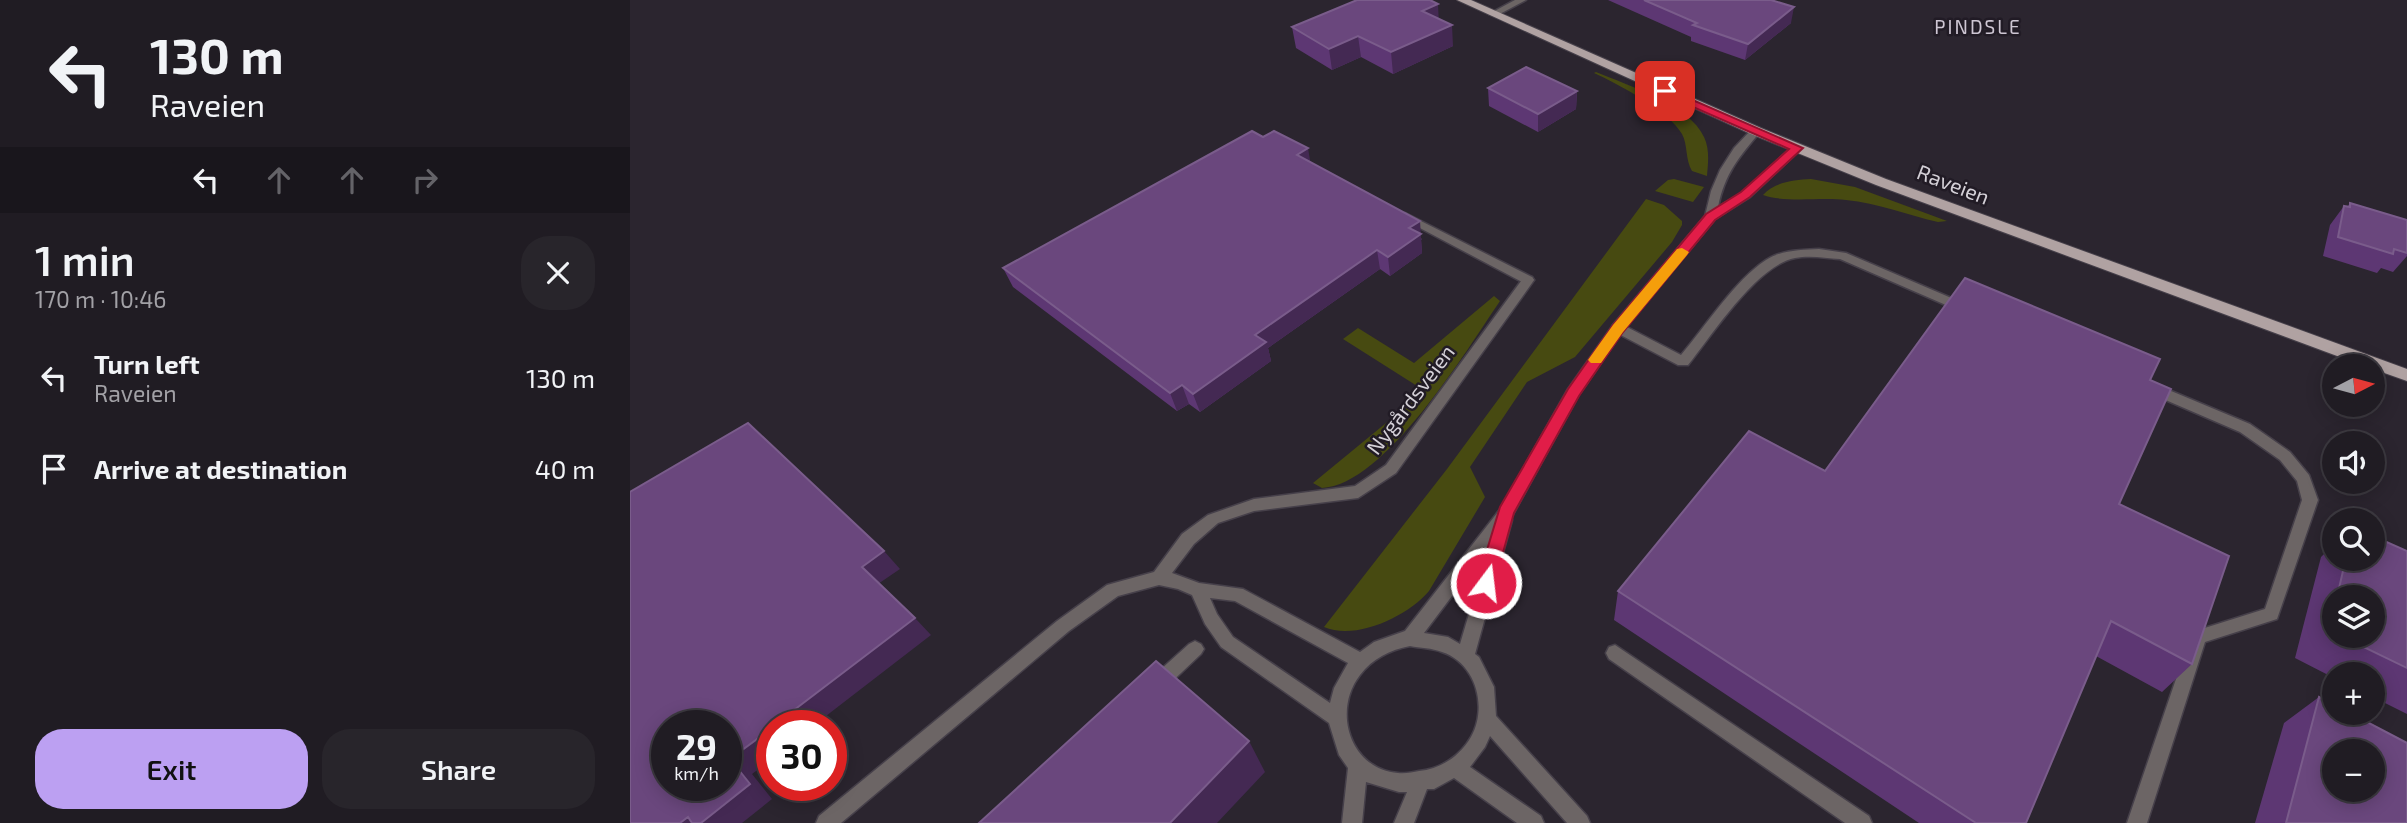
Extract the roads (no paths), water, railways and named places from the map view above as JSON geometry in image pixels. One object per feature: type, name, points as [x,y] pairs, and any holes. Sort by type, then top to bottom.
[{"type":"main road","name":"Raveien","points":[[1462,0],[1797,148],[1966,215],[2407,375]]},
{"type":"street","points":[[1493,14],[1522,0]]},
{"type":"street","points":[[1711,217],[1716,186],[1740,146],[1756,131]]},
{"type":"street","points":[[1410,638],[1506,512],[1573,393],[1618,328],[1711,217],[1746,195],[1797,148]]},
{"type":"street","name":"Nygårdsveien","points":[[1159,578],[1188,538],[1213,519],[1254,505],[1357,492],[1391,469],[1528,280],[1397,212]]},
{"type":"street","points":[[1618,328],[1683,362],[1747,283],[1771,262],[1794,254],[1819,253],[1843,256],[1981,315]]},
{"type":"street","points":[[2132,380],[2245,428],[2285,456],[2304,479],[2310,500],[2271,614],[2198,637],[2137,823]]},
{"type":"street","points":[[1466,655],[1506,512]]},
{"type":"street","points":[[826,823],[1063,626],[1113,590],[1159,578],[1180,582],[1198,590],[1237,594],[1360,661]]},
{"type":"street","points":[[1198,590],[1211,619],[1227,642],[1335,718]]},
{"type":"street","points":[[1410,638],[1430,639],[1466,655],[1479,670],[1487,687],[1490,708],[1488,721],[1477,747],[1455,768],[1420,783],[1397,783],[1376,777],[1358,766],[1344,750],[1335,718],[1343,683],[1360,661],[1390,643],[1410,638]]},
{"type":"street","points":[[1146,695],[1195,649]]},
{"type":"street","points":[[1615,653],[1862,823]]},
{"type":"street","points":[[1488,721],[1580,823]]},
{"type":"street","points":[[1352,823],[1358,766]]},
{"type":"street","points":[[1455,768],[1534,823]]},
{"type":"street","points":[[1404,823],[1420,783]]},
{"type":"district","name":"PINDSLE","points":[[1978,27]]}]
